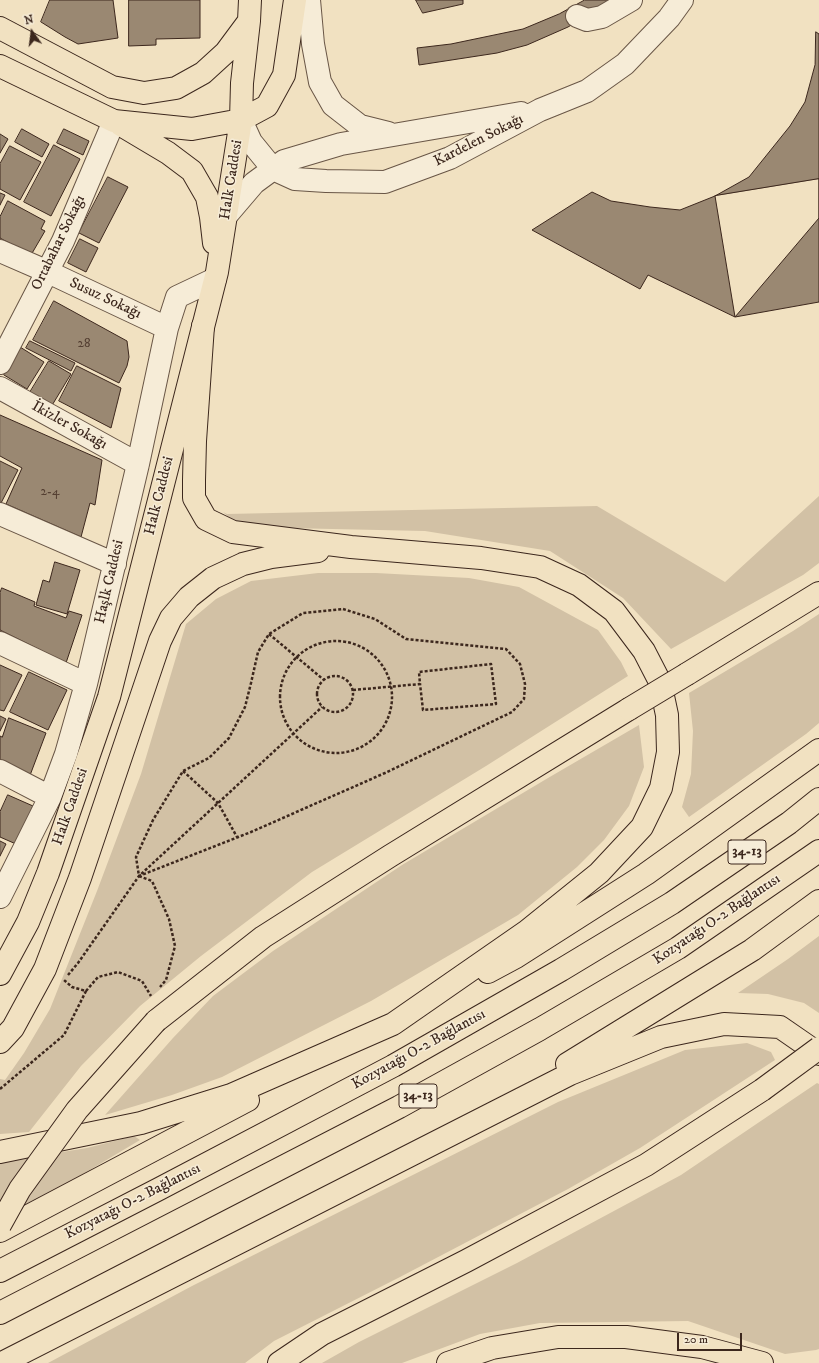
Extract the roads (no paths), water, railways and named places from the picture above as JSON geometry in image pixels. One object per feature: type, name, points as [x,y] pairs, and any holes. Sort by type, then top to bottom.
[{"type":"main road","points":[[114,121],[192,129],[241,120],[268,106],[284,75],[294,0]]},
{"type":"main road","points":[[0,28],[112,88],[144,93],[176,88],[203,73],[226,52],[250,11]]},
{"type":"main road","name":"Halk Caddesi","points":[[0,974],[28,922],[48,873],[109,697],[216,276],[241,120],[242,84],[250,11]]},
{"type":"main road","points":[[0,66],[114,121],[168,153],[192,171],[207,197],[212,217],[216,276]]},
{"type":"main road","points":[[0,1152],[141,1123],[231,1095],[393,1024],[533,926],[599,873],[642,827],[661,788],[668,752],[666,715],[660,682],[644,651],[614,611],[579,585],[540,567],[481,558],[351,548],[233,532],[206,519],[194,498],[195,441],[203,326]]},
{"type":"main road","points":[[0,1042],[13,1028],[45,969],[80,878],[160,641],[171,618],[189,597],[213,578],[243,564],[271,557],[351,548]]},
{"type":"main road","points":[[0,1225],[20,1189],[77,1110],[156,1021],[263,938],[390,856],[819,593]]},
{"type":"main road","points":[[0,1231],[393,1024],[516,957],[646,874],[819,750]]},
{"type":"main road","name":"Kozyatağı O-2 Bağlantısı","points":[[0,1271],[393,1066],[554,974],[672,902],[789,823],[819,799]]},
{"type":"main road","name":"Kozyatağı O-2 Bağlantısı","points":[[0,1313],[399,1107],[540,1029],[678,948],[819,851]]},
{"type":"main road","points":[[267,1227],[538,1082],[752,950],[819,901]]},
{"type":"main road","points":[[2,1363],[570,1074],[661,1037],[724,1024],[780,1027],[819,1054]]},
{"type":"main road","points":[[279,1363],[322,1334],[466,1261],[646,1164],[762,1090],[819,1048]]},
{"type":"main road","points":[[448,1363],[492,1348],[558,1337],[626,1337],[702,1346],[762,1363]]},
{"type":"street","points":[[309,0],[313,44],[320,82],[333,105],[360,126],[393,134]]},
{"type":"street","points":[[577,16],[587,20],[602,17],[631,0]]},
{"type":"street","name":"Kardelen Sokağı","points":[[241,120],[251,142],[273,169],[295,179],[385,182],[450,158],[540,110],[587,91],[625,64],[669,18],[682,0]]},
{"type":"street","points":[[225,217],[254,183],[284,161],[341,144],[540,110]]},
{"type":"street","name":"Ortabahar Sokağı","points":[[0,363],[46,271],[63,241],[114,121]]},
{"type":"street","name":"Susuz Sokağı","points":[[0,251],[167,328]]},
{"type":"street","name":"Haşlk Caddesi","points":[[0,897],[50,797],[66,754],[86,684],[138,464],[167,328],[177,297],[216,276]]},
{"type":"street","name":"İkizler Sokağı","points":[[0,388],[138,464]]},
{"type":"street","points":[[0,514],[114,564]]},
{"type":"street","points":[[0,643],[86,684]]},
{"type":"street","points":[[0,771],[50,797]]}]
